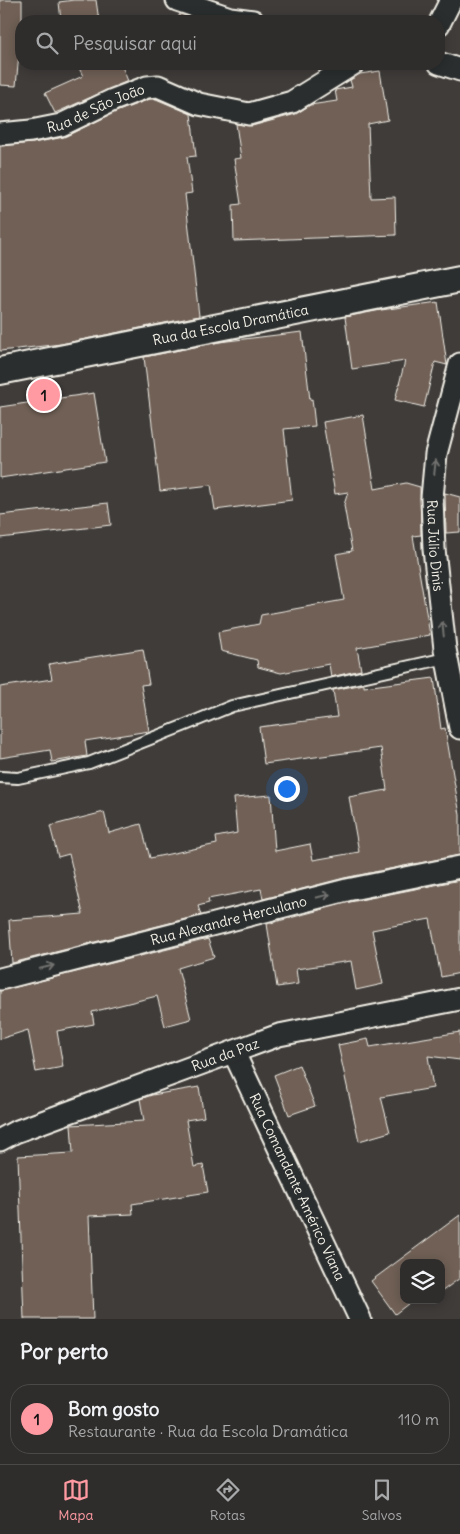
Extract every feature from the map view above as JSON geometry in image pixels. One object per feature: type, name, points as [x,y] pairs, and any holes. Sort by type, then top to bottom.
[{"type":"street","points":[[177,0],[221,15]]},
{"type":"street","points":[[443,15],[451,0]]},
{"type":"street","points":[[445,66],[460,70]]},
{"type":"street","name":"Rua de São João","points":[[0,134],[31,131],[61,125],[113,100],[147,87],[158,86],[199,104],[249,114],[292,102],[343,70]]},
{"type":"street","name":"Rua da Escola Dramática","points":[[0,371],[460,279]]},
{"type":"street","name":"Rua Júlio Dinis","points":[[460,364],[436,454],[432,498],[434,549],[446,658],[460,728]]},
{"type":"street","name":"Rua Alexandre Herculano","points":[[0,979],[348,890],[460,867]]},
{"type":"street","name":"Rua da Paz","points":[[0,1140],[15,1132],[279,1035],[460,999]]},
{"type":"street","name":"Rua Comandante Américo Viana","points":[[234,1053],[360,1319]]},
{"type":"lane","points":[[0,778],[18,778],[89,763],[232,706],[446,658]]},
{"type":"building","points":[[0,0],[22,0],[22,15],[15,15],[15,70],[17,70],[16,86],[0,85]]},
{"type":"building","points":[[96,0],[98,15],[60,15],[59,2]]},
{"type":"building","points":[[80,70],[123,70],[128,81],[55,113],[45,93],[83,76]]},
{"type":"building","points":[[380,71],[388,120],[368,124],[371,198],[395,197],[396,235],[234,241],[233,205],[241,204],[234,159],[241,158],[236,124],[252,126],[296,114],[310,105],[337,101],[335,90],[352,87],[350,80],[360,74]]},
{"type":"building","points":[[150,99],[156,99],[191,114],[196,156],[187,157],[192,193],[185,194],[199,316],[61,344],[0,351],[0,146],[33,143],[64,137],[118,111]]},
{"type":"building","points":[[438,302],[447,365],[435,362],[424,407],[395,400],[405,361],[352,369],[345,317]]},
{"type":"building","points":[[302,332],[315,426],[284,429],[292,500],[215,510],[211,485],[160,491],[144,357],[219,342]]},
{"type":"building","points":[[94,393],[105,462],[0,478],[0,407]]},
{"type":"building","points":[[363,415],[375,489],[406,483],[420,487],[421,535],[413,536],[430,635],[357,648],[361,670],[331,677],[329,664],[281,673],[258,667],[257,660],[221,651],[218,632],[259,624],[261,615],[344,600],[336,554],[352,551],[344,505],[348,492],[335,494],[323,422]]},
{"type":"building","points":[[445,493],[460,497],[460,532],[446,533]]},
{"type":"building","points":[[108,503],[111,525],[0,538],[0,515]]},
{"type":"building","points":[[143,649],[149,684],[141,685],[149,731],[85,741],[87,756],[52,762],[50,750],[0,758],[0,687],[52,679],[49,664]]},
{"type":"building","points":[[434,678],[441,729],[445,728],[460,815],[460,855],[344,878],[263,899],[261,889],[208,899],[209,903],[198,906],[201,915],[12,963],[9,920],[83,914],[69,854],[58,857],[50,826],[104,812],[109,833],[141,824],[150,858],[217,844],[216,837],[237,833],[234,798],[271,795],[275,851],[310,844],[313,860],[359,852],[349,797],[387,790],[381,748],[264,764],[259,727],[337,717],[333,690],[364,684],[364,687]]},
{"type":"building","points":[[460,880],[460,973],[441,977],[430,919],[372,930],[383,984],[356,990],[351,961],[296,969],[298,984],[277,987],[267,924],[350,902]]},
{"type":"building","points":[[208,939],[214,957],[178,968],[191,1019],[165,1026],[157,996],[92,1012],[94,1024],[57,1031],[63,1067],[36,1072],[28,1030],[0,1039],[0,991]]},
{"type":"building","points":[[460,1032],[460,1060],[428,1056],[433,1088],[381,1097],[390,1132],[359,1141],[338,1045],[368,1039],[370,1047]]},
{"type":"building","points":[[299,1065],[315,1106],[289,1115],[274,1075]]},
{"type":"building","points":[[199,1087],[204,1117],[186,1120],[194,1167],[203,1165],[208,1192],[132,1204],[133,1214],[89,1216],[93,1319],[24,1319],[18,1156],[73,1153],[71,1125],[144,1121],[140,1099],[152,1095]]},
{"type":"building","points":[[460,1215],[460,1278],[445,1289],[445,1259],[401,1259]]},
{"type":"building","points":[[400,1259],[400,1304],[408,1304],[395,1314],[371,1281]]},
{"type":"place","name":"Bom gosto","points":[[44,395]]}]
